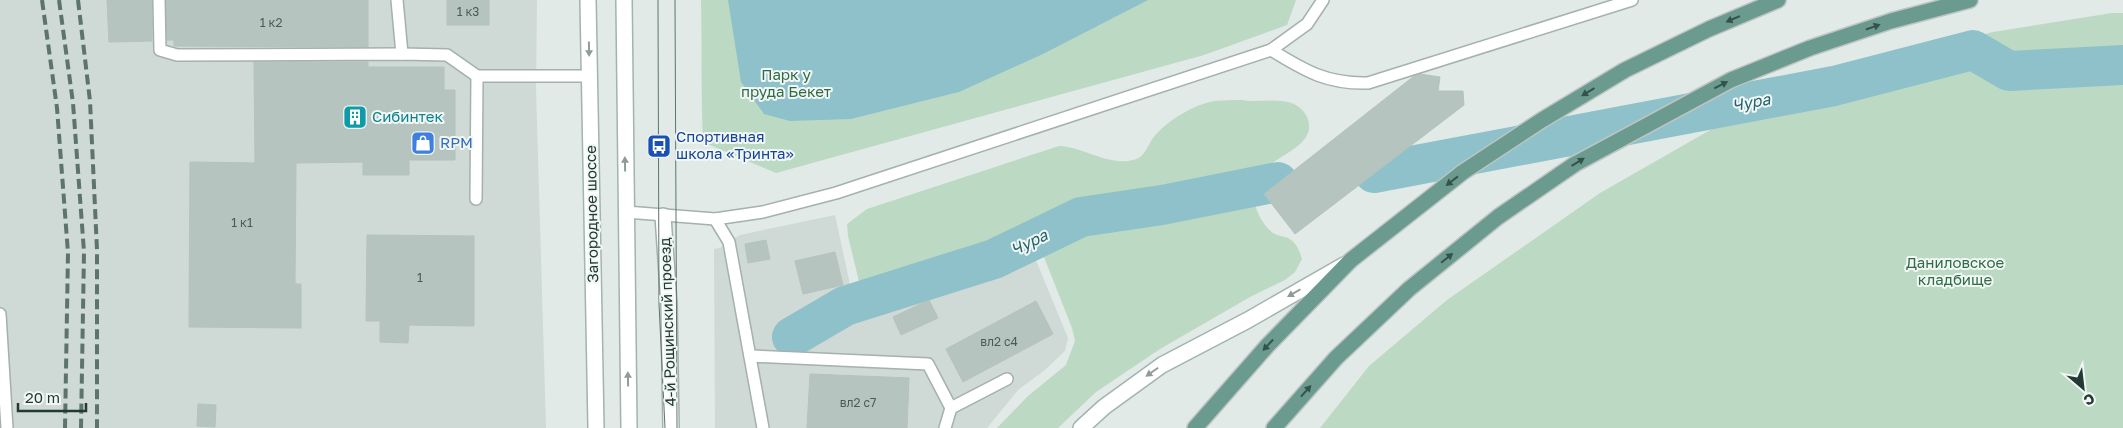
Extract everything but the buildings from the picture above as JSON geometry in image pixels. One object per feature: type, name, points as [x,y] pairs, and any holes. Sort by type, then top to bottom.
[{"type":"main road","name":"Загородное шоссе","points":[[588,0],[596,428]]},
{"type":"main road","points":[[624,0],[629,428]]},
{"type":"main road","points":[[1194,428],[1268,345],[1351,260],[1463,172],[1542,120],[1625,70],[1709,29],[1778,0]]},
{"type":"main road","points":[[1276,428],[1285,414],[1336,358],[1409,289],[1498,217],[1568,169],[1659,117],[1731,80],[1810,48],[1891,21],[1970,0]]},
{"type":"main road","name":"4-й Рощинский проезд","points":[[664,216],[669,304],[671,428]]},
{"type":"main road","points":[[1081,428],[1104,407],[1162,365],[1248,320],[1351,260]]},
{"type":"lane","points":[[159,0],[160,50],[177,55],[447,55],[477,76],[589,76]]},
{"type":"lane","points":[[397,0],[402,54]]},
{"type":"lane","points":[[626,212],[715,219],[763,212],[836,193],[1272,50],[1307,24],[1323,0]]},
{"type":"lane","points":[[1272,50],[1299,67],[1322,77],[1345,84],[1368,83],[1632,0]]},
{"type":"lane","points":[[476,199],[477,76]]},
{"type":"lane","points":[[715,219],[729,242],[763,428]]},
{"type":"lane","points":[[0,314],[7,428]]},
{"type":"lane","points":[[750,356],[928,364],[951,408],[945,428]]},
{"type":"lane","points":[[951,408],[1007,378]]},
{"type":"shaded area","points":[[0,0],[537,0],[536,89],[546,428],[0,428]]},
{"type":"shaded area","points":[[835,215],[857,317],[1035,258],[1068,338],[1065,351],[1045,370],[1018,390],[987,428],[715,428],[714,249],[720,248],[740,235]]},
{"type":"green space","name":"Парк у пруда Бекет","points":[[701,0],[1296,0],[1287,25],[1204,55],[776,173],[703,142]]},
{"type":"green space","name":"Даниловское кладбище","points":[[2112,13],[2123,13],[2123,428],[1320,428],[1369,366],[1447,300],[1600,193],[1726,121],[1877,61],[1993,32]]},
{"type":"green space","points":[[1215,101],[1288,102],[1300,108],[1307,117],[1309,129],[1305,139],[1263,170],[1256,179],[1253,190],[1256,208],[1261,220],[1273,233],[1288,238],[1297,247],[1302,259],[1295,272],[1285,280],[1250,297],[1160,349],[1096,392],[1058,428],[997,428],[1028,396],[1066,365],[1075,341],[1072,328],[1044,257],[1039,253],[1027,252],[874,304],[863,298],[848,236],[847,224],[867,209],[1059,146],[1077,149],[1114,160],[1137,159],[1143,154],[1158,132],[1189,110]]},
{"type":"water","points":[[728,0],[1148,0],[1043,54],[959,92],[851,119],[790,121],[764,114],[741,82]]},
{"type":"waterway","name":"Чура","points":[[1374,173],[1834,86],[1973,50],[2009,71],[2123,65]]},
{"type":"waterway","name":"Чура","points":[[792,337],[845,306],[994,259],[1081,217],[1162,205],[1278,182]]},
{"type":"tram line","points":[[658,0],[659,304],[665,428]]},
{"type":"tram line","points":[[675,0],[677,428]]},
{"type":"railway","points":[[42,0],[57,108],[68,253],[65,428]]},
{"type":"railway","points":[[59,0],[73,103],[84,252],[81,428]]},
{"type":"railway","points":[[78,0],[90,101],[97,250],[97,428]]},
{"type":"place","name":"Сибинтек","points":[[355,117]]},
{"type":"place","name":"RPM","points":[[423,143]]},
{"type":"place","name":"Спортивная школа «Тринта»","points":[[659,146]]}]
